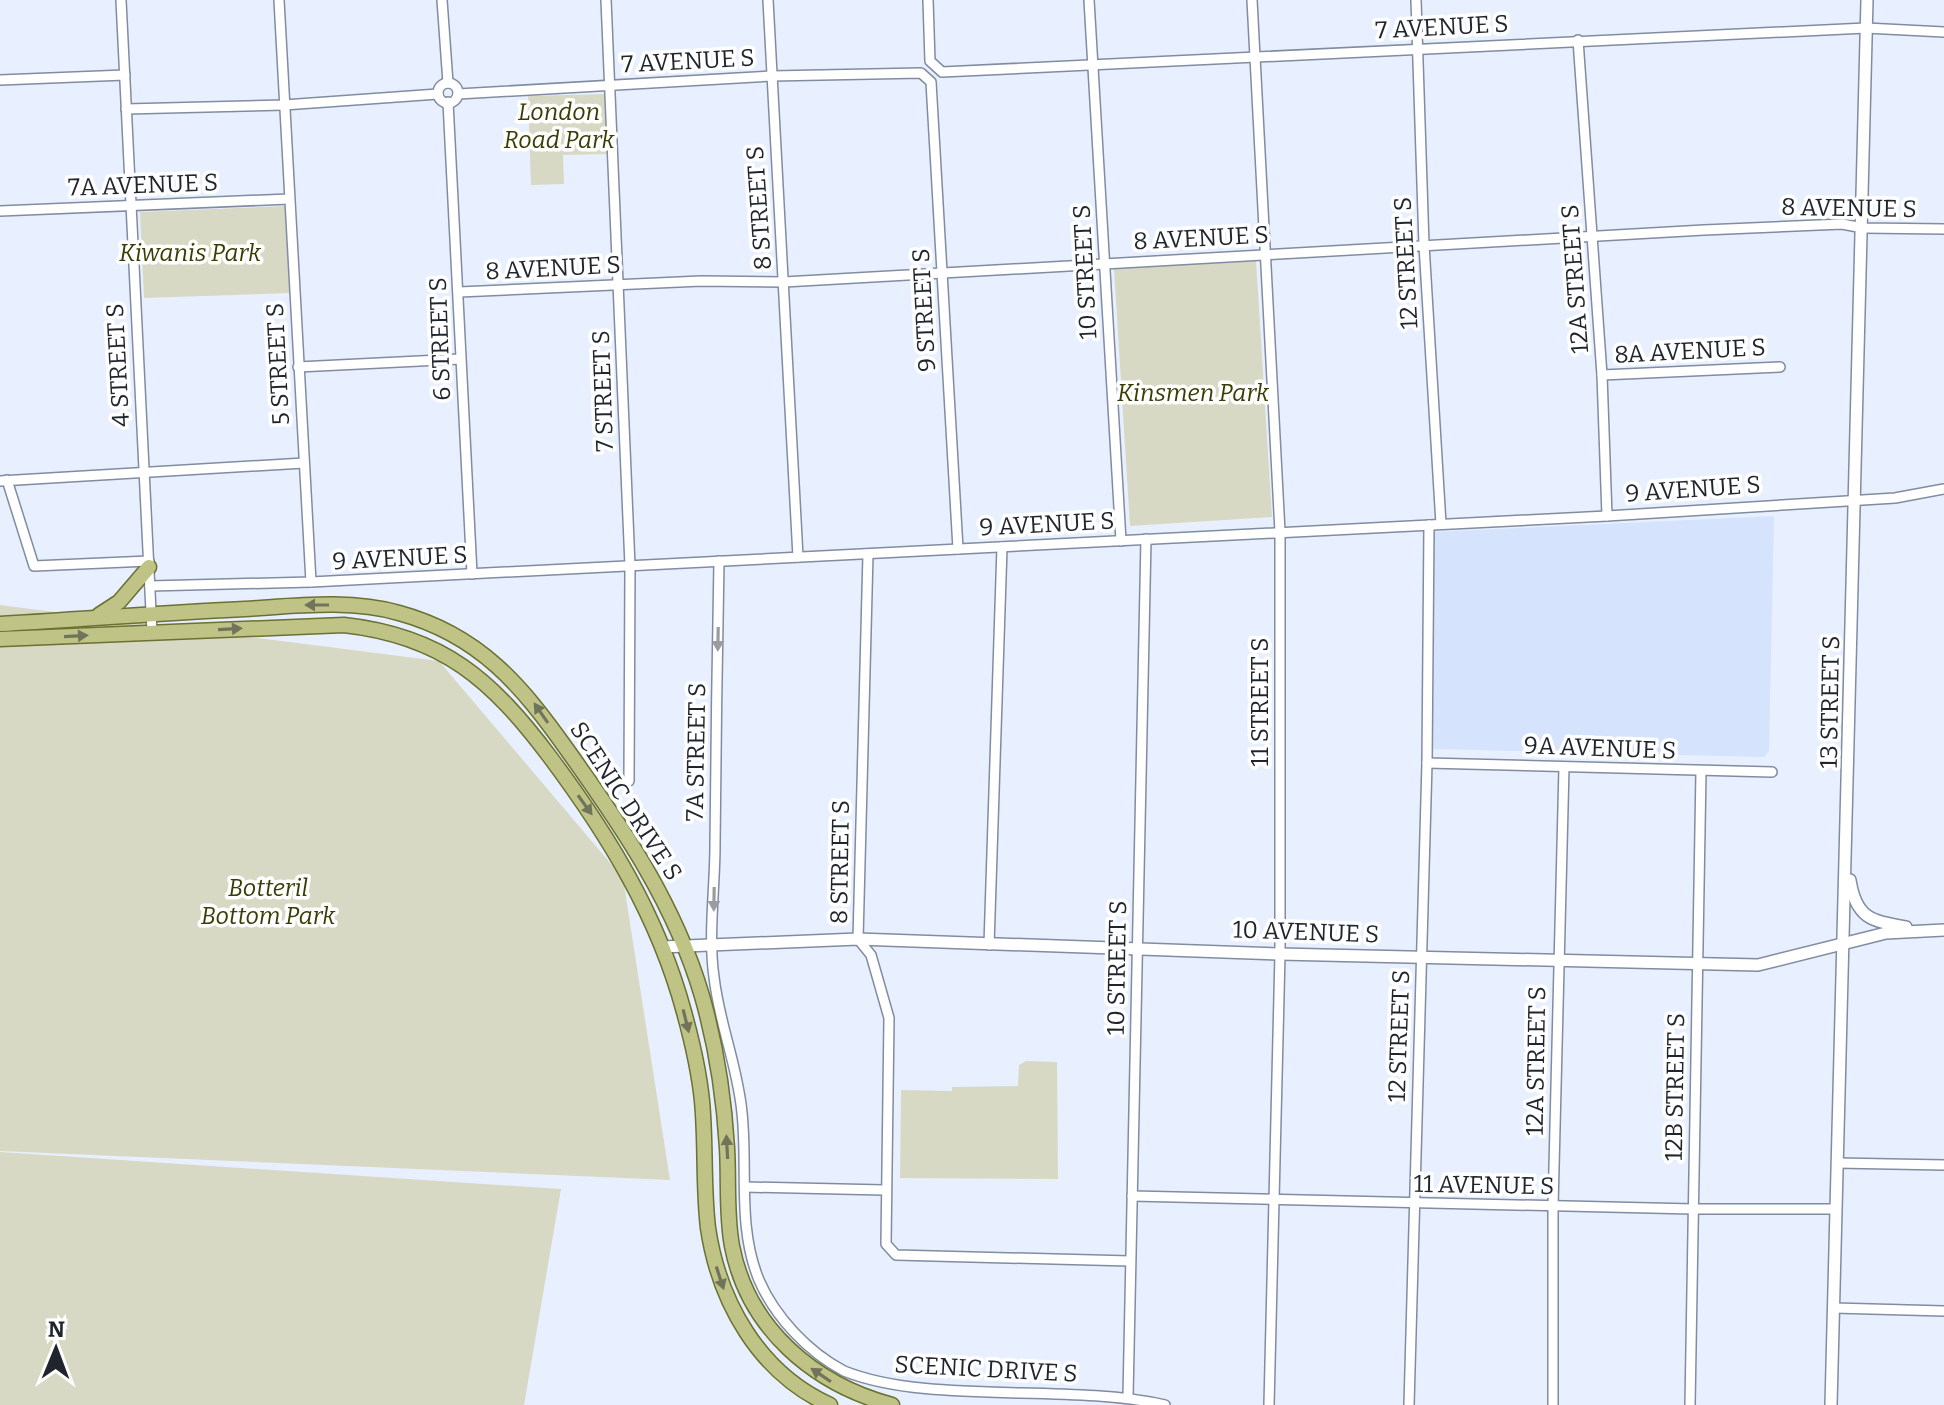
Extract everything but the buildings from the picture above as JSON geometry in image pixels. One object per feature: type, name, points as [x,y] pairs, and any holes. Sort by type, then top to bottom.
[{"type":"main road","points":[[95,618],[119,602],[149,564]]},
{"type":"main road","name":"SCENIC DRIVE S","points":[[0,624],[302,606],[376,607],[431,623],[474,646],[507,672],[531,699],[646,865],[685,945],[713,1041],[724,1114],[733,1248],[748,1291],[764,1322],[804,1364],[855,1395],[892,1405]]},
{"type":"main road","name":"SCENIC DRIVE S","points":[[0,639],[344,625],[385,631],[420,641],[460,662],[492,688],[526,725],[590,811],[638,888],[662,947],[697,1067],[708,1227],[721,1283],[731,1307],[767,1361],[787,1379],[830,1405]]},
{"type":"street","name":"4 STREET S","points":[[121,0],[152,632]]},
{"type":"street","name":"5 STREET S","points":[[279,0],[311,582]]},
{"type":"street","points":[[442,0],[448,83]]},
{"type":"street","name":"7 STREET S","points":[[606,0],[630,566],[629,781]]},
{"type":"street","name":"8 STREET S","points":[[768,0],[798,557]]},
{"type":"street","name":"7 AVENUE S","points":[[928,0],[930,61],[942,72],[1866,28],[1944,32]]},
{"type":"street","name":"10 STREET S","points":[[1089,0],[1121,541]]},
{"type":"street","name":"11 STREET S","points":[[1252,0],[1280,532],[1280,954],[1269,1405]]},
{"type":"street","name":"12 STREET S","points":[[1416,0],[1424,245],[1441,524]]},
{"type":"street","name":"13 STREET S","points":[[1831,1405],[1843,942],[1848,863],[1867,0]]},
{"type":"street","name":"12A STREET S","points":[[1578,40],[1602,375],[1607,516]]},
{"type":"street","name":"7 AVENUE S","points":[[458,94],[772,76],[921,73]]},
{"type":"street","name":"9 STREET S","points":[[921,73],[931,82],[958,549]]},
{"type":"street","points":[[0,80],[125,75]]},
{"type":"street","points":[[438,94],[440,87],[448,83]]},
{"type":"street","points":[[126,109],[284,105],[438,94],[448,102],[458,94],[456,87],[448,83]]},
{"type":"street","name":"6 STREET S","points":[[448,102],[472,574]]},
{"type":"street","name":"7A AVENUE S","points":[[0,211],[289,199]]},
{"type":"street","name":"8 AVENUE S","points":[[459,292],[619,284],[784,282],[1842,224],[1863,228],[1944,229]]},
{"type":"street","points":[[298,367],[460,359]]},
{"type":"street","name":"8A AVENUE S","points":[[1602,375],[1780,367]]},
{"type":"street","points":[[149,564],[34,566],[3,480],[304,463]]},
{"type":"street","name":"9 AVENUE S","points":[[150,586],[311,582],[1607,516],[1911,497],[1944,489]]},
{"type":"street","name":"12 STREET S","points":[[1409,1405],[1427,763],[1429,525]]},
{"type":"street","name":"10 STREET S","points":[[1128,1397],[1146,539]]},
{"type":"street","points":[[989,945],[1002,547]]},
{"type":"street","name":"8 STREET S","points":[[868,554],[858,939],[871,955],[889,1018],[884,1239],[896,1255],[1130,1261]]},
{"type":"street","name":"7A STREET S","points":[[714,943],[719,561]]},
{"type":"street","name":"9A AVENUE S","points":[[1427,763],[1772,772]]},
{"type":"street","name":"12A STREET S","points":[[1553,1405],[1553,1207],[1564,767]]},
{"type":"street","name":"12B STREET S","points":[[1690,1405],[1701,771]]},
{"type":"street","points":[[1848,863],[1852,888],[1861,912],[1870,920],[1918,930]]},
{"type":"street","name":"10 AVENUE S","points":[[662,947],[858,939],[1280,954],[1758,965],[1843,942],[1918,930],[1944,930]]},
{"type":"street","name":"SCENIC DRIVE S","points":[[714,943],[714,978],[733,1055],[742,1112],[747,1241],[760,1281],[787,1325],[843,1370],[901,1390],[1128,1397],[1165,1405]]},
{"type":"street","points":[[1837,1163],[1944,1165]]},
{"type":"street","points":[[745,1187],[884,1190]]},
{"type":"street","name":"11 AVENUE S","points":[[1132,1196],[1553,1207],[1836,1209]]},
{"type":"street","points":[[1834,1308],[1944,1311]]},
{"type":"shaded area","points":[[1774,516],[1769,751],[1764,757],[1432,749],[1433,532]]},
{"type":"green space","name":"London Road Park","points":[[606,94],[607,154],[563,155],[564,184],[531,185],[528,96]]},
{"type":"green space","name":"Kiwanis Park","points":[[285,206],[290,293],[144,298],[140,212]]},
{"type":"green space","name":"Kinsmen Park","points":[[1256,260],[1272,517],[1130,526],[1114,269]]},
{"type":"green space","name":"Botteril Bottom Park","points":[[0,605],[439,661],[623,878],[670,1180],[0,1151]]},
{"type":"green space","points":[[1026,1061],[1057,1062],[1058,1179],[900,1178],[901,1090],[952,1091],[952,1087],[1018,1086],[1019,1065]]},
{"type":"green space","points":[[0,1152],[561,1189],[524,1405],[0,1405]]}]
